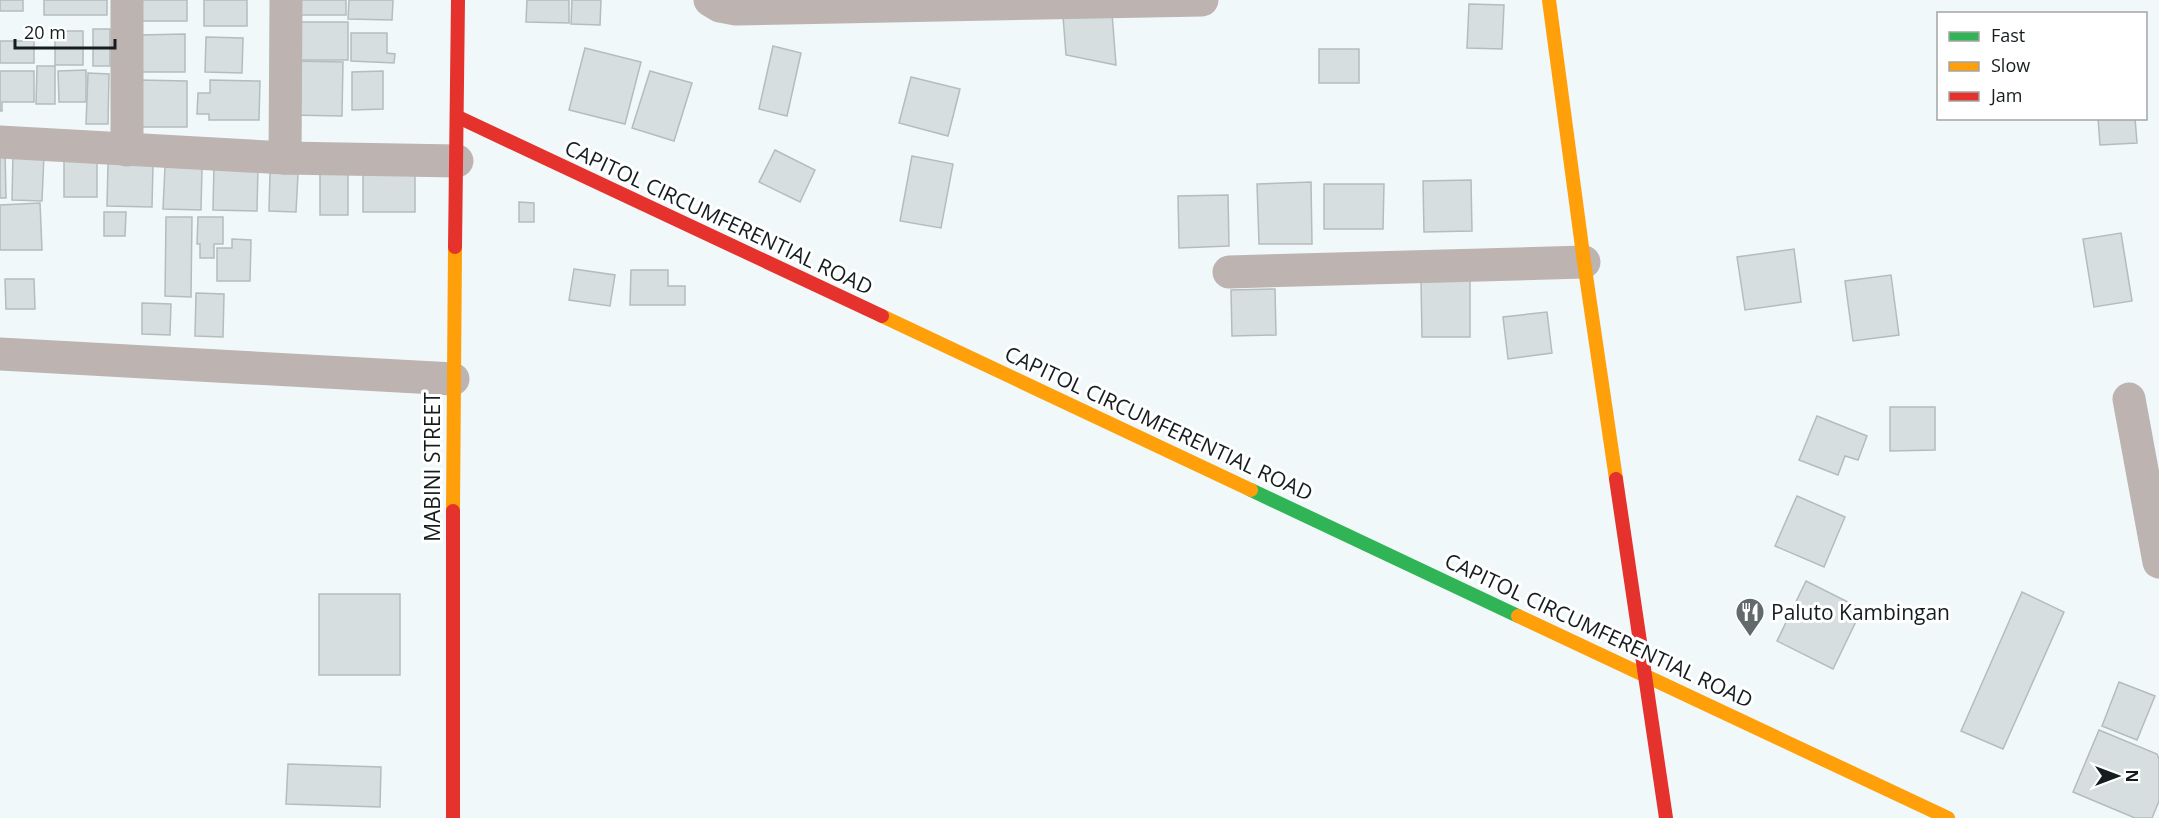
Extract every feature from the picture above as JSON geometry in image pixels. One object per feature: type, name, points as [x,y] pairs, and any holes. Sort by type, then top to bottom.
[{"type":"main road","points":[[458,0],[458,117]]},
{"type":"main road","points":[[1549,0],[1584,262],[1666,818]]},
{"type":"main road","name":"MABINI STREET","points":[[453,818],[453,379],[458,117]]},
{"type":"main road","name":"CAPITOL CIRCUMFERENTIAL ROAD","points":[[458,117],[1948,818]]},
{"type":"street","points":[[126,0],[127,150]]},
{"type":"street","points":[[285,158],[286,0]]},
{"type":"street","points":[[710,0],[720,6],[736,9],[1202,0]]},
{"type":"street","points":[[0,142],[285,158],[457,161]]},
{"type":"street","points":[[1229,272],[1584,262]]},
{"type":"street","points":[[0,354],[453,379]]},
{"type":"street","points":[[2129,399],[2159,562]]},
{"type":"building","points":[[0,0],[23,0],[23,11],[0,11]]},
{"type":"building","points":[[44,0],[107,0],[107,15],[44,15]]},
{"type":"building","points":[[142,0],[187,0],[187,21],[142,21]]},
{"type":"building","points":[[204,0],[247,0],[247,26],[204,26]]},
{"type":"building","points":[[295,0],[346,0],[346,15],[295,15]]},
{"type":"building","points":[[349,0],[393,0],[392,20],[348,19]]},
{"type":"building","points":[[527,0],[569,0],[569,23],[526,22]]},
{"type":"building","points":[[572,0],[601,0],[600,25],[571,24]]},
{"type":"building","points":[[1469,4],[1504,5],[1502,49],[1467,48]]},
{"type":"building","points":[[1112,13],[1116,65],[1066,55],[1063,16]]},
{"type":"building","points":[[295,22],[348,22],[348,60],[295,60]]},
{"type":"building","points":[[93,29],[110,29],[110,66],[93,66]]},
{"type":"building","points":[[55,31],[83,31],[83,65],[55,65]]},
{"type":"building","points":[[351,33],[387,33],[387,53],[395,54],[394,63],[351,61]]},
{"type":"building","points":[[185,34],[185,72],[140,72],[140,35]]},
{"type":"building","points":[[206,37],[243,38],[242,73],[205,72]]},
{"type":"building","points":[[0,41],[34,41],[34,63],[0,63]]},
{"type":"building","points":[[773,46],[801,53],[787,116],[759,109]]},
{"type":"building","points":[[585,48],[641,62],[625,124],[569,110]]},
{"type":"building","points":[[1319,49],[1359,49],[1359,83],[1319,83]]},
{"type":"building","points":[[290,61],[343,62],[342,116],[289,115]]},
{"type":"building","points":[[37,66],[55,66],[55,104],[36,104]]},
{"type":"building","points":[[86,70],[86,102],[59,102],[58,71]]},
{"type":"building","points":[[0,71],[34,71],[34,102],[2,102],[2,111],[0,111]]},
{"type":"building","points":[[383,71],[383,109],[352,110],[352,72]]},
{"type":"building","points":[[650,71],[692,83],[674,141],[632,128]]},
{"type":"building","points":[[88,73],[109,74],[108,124],[86,124]]},
{"type":"building","points":[[911,77],[960,89],[948,136],[899,123]]},
{"type":"building","points":[[140,80],[187,81],[187,127],[140,127]]},
{"type":"building","points":[[210,80],[260,81],[259,120],[209,120],[209,114],[197,114],[198,93],[210,93]]},
{"type":"building","points":[[2098,120],[2135,120],[2137,143],[2100,145]]},
{"type":"building","points":[[775,150],[815,170],[800,202],[759,182]]},
{"type":"building","points":[[0,152],[5,152],[6,198],[0,198]]},
{"type":"building","points":[[13,153],[44,154],[42,201],[12,200]]},
{"type":"building","points":[[64,155],[97,155],[97,197],[64,197]]},
{"type":"building","points":[[912,156],[953,164],[941,228],[900,221]]},
{"type":"building","points":[[108,163],[153,164],[152,207],[107,206]]},
{"type":"building","points":[[214,164],[258,166],[257,211],[213,210]]},
{"type":"building","points":[[165,167],[202,168],[201,210],[163,209]]},
{"type":"building","points":[[320,172],[348,172],[348,215],[320,215]]},
{"type":"building","points":[[270,173],[298,174],[296,212],[269,211]]},
{"type":"building","points":[[363,175],[415,175],[415,212],[363,212]]},
{"type":"building","points":[[1471,180],[1472,231],[1424,232],[1423,181]]},
{"type":"building","points":[[1311,182],[1312,244],[1259,244],[1257,184]]},
{"type":"building","points":[[1324,184],[1384,184],[1383,229],[1324,229]]},
{"type":"building","points":[[1228,195],[1229,246],[1179,248],[1178,196]]},
{"type":"building","points":[[519,202],[534,203],[534,222],[519,222]]},
{"type":"building","points":[[40,203],[42,250],[0,250],[0,205]]},
{"type":"building","points":[[104,212],[126,212],[125,236],[104,236]]},
{"type":"building","points":[[166,217],[192,217],[191,297],[165,296]]},
{"type":"building","points":[[198,217],[223,217],[223,244],[214,244],[214,258],[200,258],[200,244],[197,244]]},
{"type":"building","points":[[2121,233],[2132,301],[2094,307],[2083,239]]},
{"type":"building","points":[[232,239],[251,240],[250,281],[217,281],[217,248],[232,248]]},
{"type":"building","points":[[1794,249],[1801,302],[1745,310],[1737,257]]},
{"type":"building","points":[[574,269],[615,275],[610,306],[569,300]]},
{"type":"building","points":[[631,270],[668,270],[668,286],[685,286],[685,305],[630,305]]},
{"type":"building","points":[[1891,275],[1899,335],[1853,341],[1845,281]]},
{"type":"building","points":[[5,279],[34,279],[35,309],[6,309]]},
{"type":"building","points":[[1421,280],[1470,280],[1470,337],[1422,337]]},
{"type":"building","points":[[1275,289],[1276,335],[1232,336],[1231,290]]},
{"type":"building","points":[[196,293],[224,294],[223,337],[195,336]]},
{"type":"building","points":[[142,303],[171,304],[170,335],[142,334]]},
{"type":"building","points":[[1547,312],[1552,353],[1508,359],[1503,317]]},
{"type":"building","points":[[1890,407],[1935,407],[1935,450],[1890,451]]},
{"type":"building","points":[[1817,416],[1867,436],[1858,460],[1845,456],[1838,475],[1799,460]]},
{"type":"building","points":[[1797,496],[1845,517],[1824,567],[1775,546]]},
{"type":"building","points":[[1806,581],[1862,609],[1833,669],[1777,641]]},
{"type":"building","points":[[2022,592],[2064,612],[2003,749],[1961,731]]},
{"type":"building","points":[[319,594],[400,594],[400,675],[319,675]]},
{"type":"building","points":[[2119,682],[2155,696],[2137,740],[2102,726]]},
{"type":"building","points":[[2099,730],[2157,754],[2159,801],[2152,818],[2135,818],[2073,792]]},
{"type":"building","points":[[288,764],[381,767],[380,807],[286,804]]},
{"type":"traffic: fast","points":[[1251,490],[1518,616]]},
{"type":"traffic: slow","points":[[1549,0],[1616,479]]},
{"type":"traffic: slow","points":[[453,511],[455,247]]},
{"type":"traffic: slow","points":[[882,316],[1251,490]]},
{"type":"traffic: slow","points":[[1518,616],[1948,818]]},
{"type":"traffic: jam","points":[[455,247],[458,0]]},
{"type":"traffic: jam","points":[[458,117],[882,316]]},
{"type":"traffic: jam","points":[[1616,479],[1666,818]]},
{"type":"traffic: jam","points":[[453,511],[453,818]]},
{"type":"place","name":"Paluto Kambingan","points":[[1750,638]]}]
